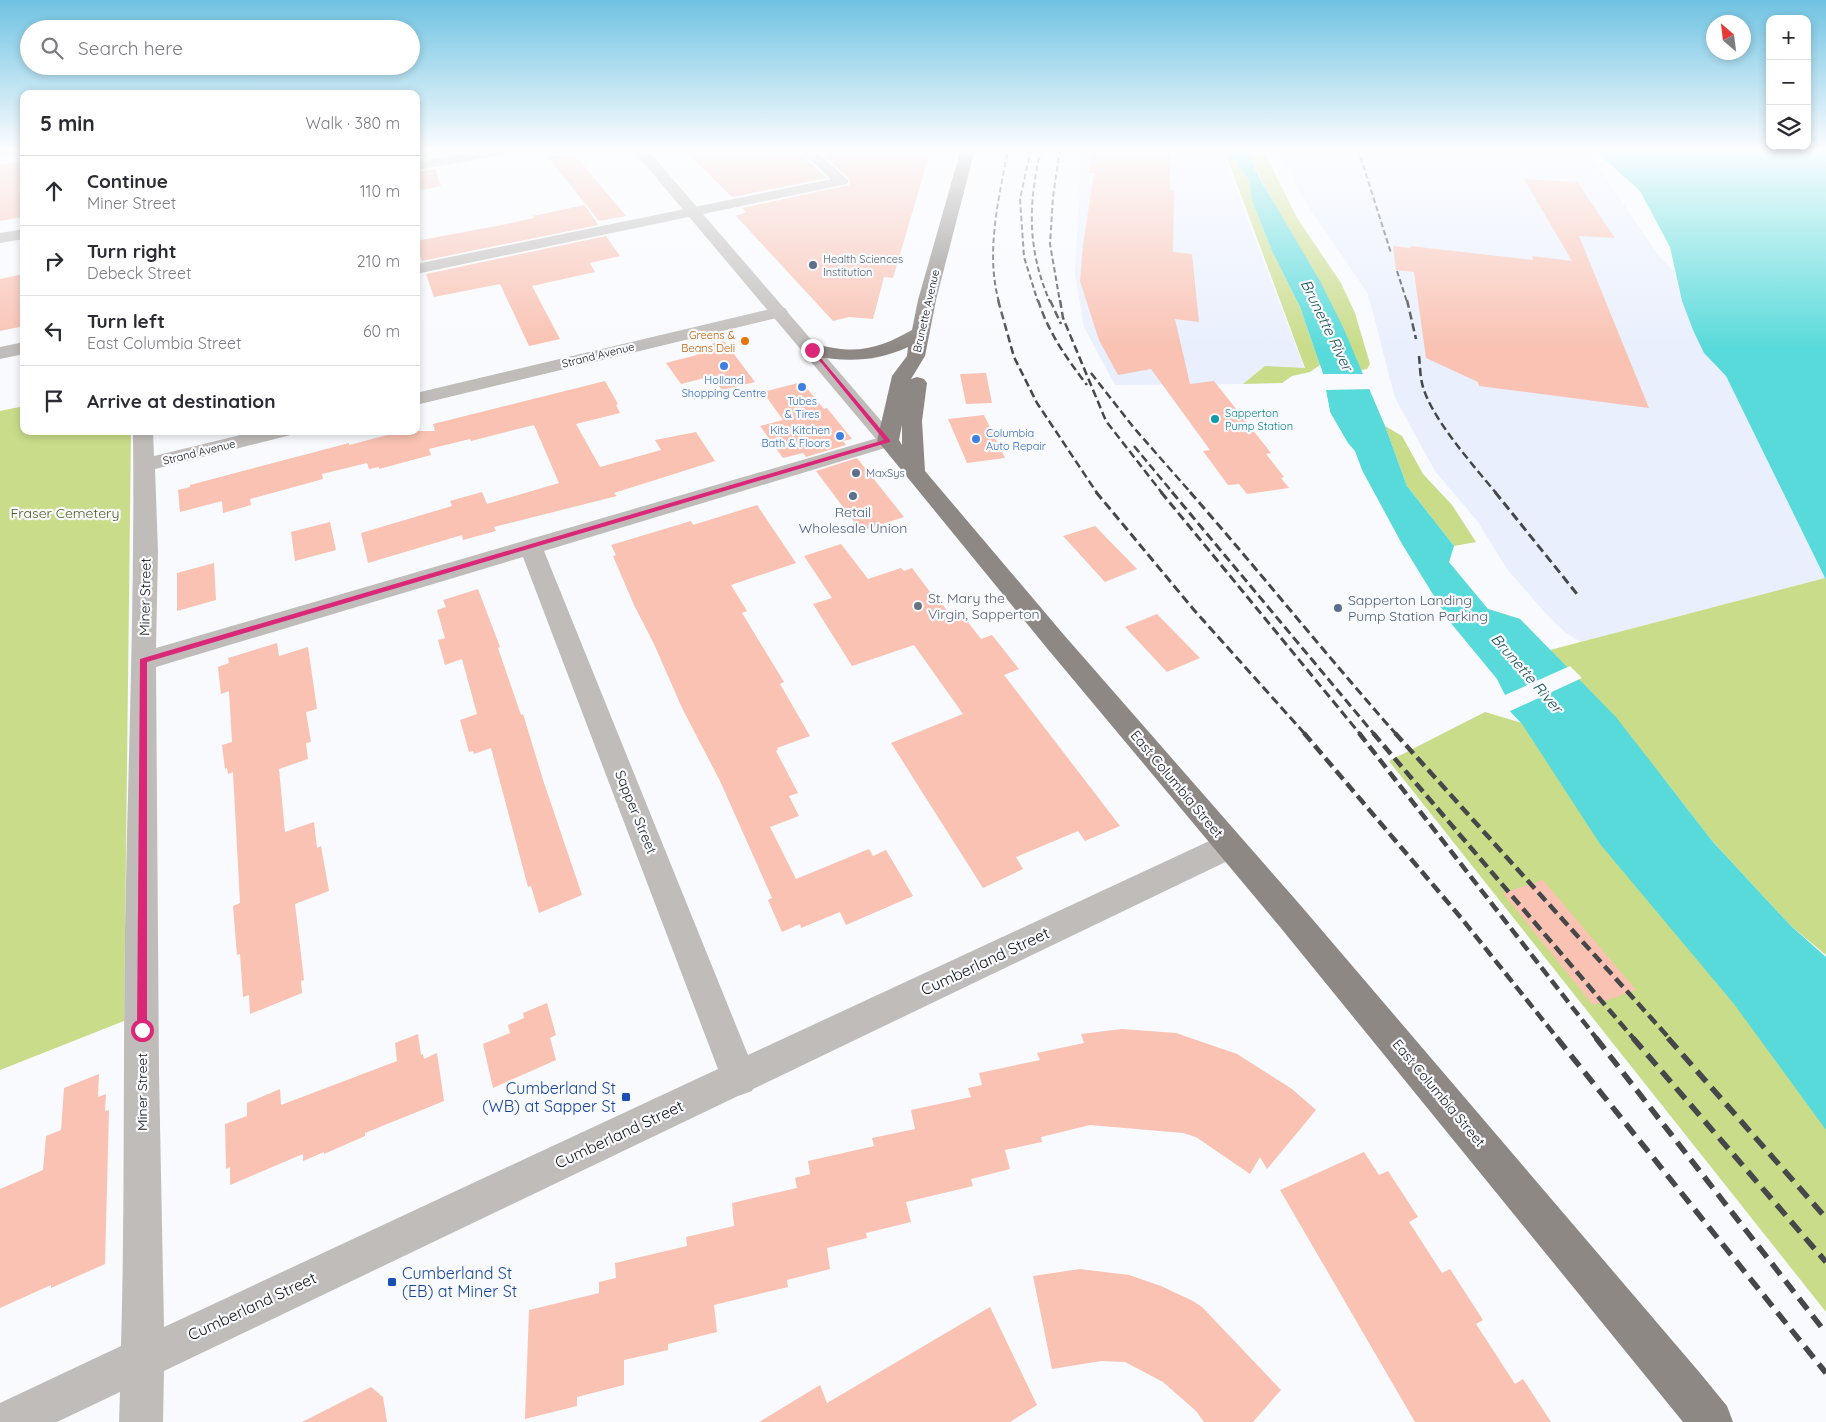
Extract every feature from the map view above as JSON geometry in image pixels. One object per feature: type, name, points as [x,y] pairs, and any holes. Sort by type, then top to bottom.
[{"type":"main road","name":"Brunette Avenue","points":[[888,441],[902,376],[916,356],[920,333],[951,215]]},
{"type":"main road","points":[[812,350],[832,354],[865,355],[896,347],[920,333]]},
{"type":"main road","points":[[914,473],[912,421],[917,381],[916,356]]},
{"type":"main road","name":"East Columbia Street","points":[[888,441],[1491,1155],[1685,1388],[1711,1422]]},
{"type":"street","points":[[420,268],[678,215]]},
{"type":"street","name":"East Columbia Street","points":[[697,215],[888,441]]},
{"type":"street","points":[[0,238],[20,235]]},
{"type":"street","name":"Strand Avenue","points":[[420,398],[779,312]]},
{"type":"street","points":[[0,353],[20,349]]},
{"type":"street","name":"Miner Street","points":[[141,1422],[143,661],[146,551],[143,435]]},
{"type":"street","name":"Strand Avenue","points":[[144,465],[268,435]]},
{"type":"street","points":[[143,661],[888,441]]},
{"type":"street","name":"Sapper Street","points":[[531,547],[739,1078]]},
{"type":"street","name":"Cumberland Street","points":[[8,1422],[1229,846]]},
{"type":"shaded area","points":[[1078,215],[1246,215],[1305,370],[1265,366],[1243,384],[1115,385],[1084,327],[1075,275]]},
{"type":"shaded area","points":[[1314,215],[1631,215],[1659,256],[1674,271],[1682,301],[1704,353],[1726,376],[1825,578],[1581,642],[1566,633],[1549,617],[1507,569],[1478,522],[1435,471],[1395,398],[1368,294]]},
{"type":"green space","points":[[1249,215],[1258,215],[1272,251],[1300,307],[1320,365],[1310,372],[1292,376],[1282,383],[1243,384],[1265,366],[1305,368]]},
{"type":"green space","points":[[1281,215],[1296,215],[1341,283],[1355,313],[1370,364],[1367,369],[1361,370],[1334,314]]},
{"type":"green space","name":"Fraser Cemetery","points":[[20,407],[20,435],[131,435],[124,1021],[0,1070],[0,411]]},
{"type":"green space","points":[[1385,426],[1402,436],[1423,474],[1452,505],[1476,542],[1454,546],[1407,486]]},
{"type":"green space","points":[[1825,578],[1826,955],[1791,926],[1713,842],[1664,779],[1488,609],[1520,619],[1550,650]]},
{"type":"green space","points":[[1485,712],[1522,723],[1826,1054],[1826,1312],[1389,761]]},
{"type":"water","name":"Brunette River","points":[[1258,215],[1281,215],[1320,281],[1343,327],[1385,426],[1407,486],[1454,546],[1449,562],[1488,609],[1520,619],[1616,717],[1713,842],[1791,926],[1826,957],[1826,1130],[1734,1004],[1600,844],[1522,724],[1489,689],[1382,522],[1330,412],[1322,371],[1300,307],[1272,251]]},
{"type":"water","points":[[1653,215],[1826,215],[1826,580],[1726,376],[1704,353],[1682,301],[1670,247]]},
{"type":"pier","points":[[1320,365],[1323,374],[1365,374],[1372,389],[1326,390],[1330,412],[1348,443],[1355,451],[1362,470],[1402,544],[1450,622],[1497,679],[1505,695],[1570,666],[1582,678],[1508,712],[1487,691],[1452,638],[1427,609],[1386,551],[1380,523],[1335,457],[1337,437],[1327,412]]},
{"type":"building","points":[[0,215],[20,215],[20,218],[0,221]]},
{"type":"building","points":[[592,215],[598,225],[422,261],[420,256],[420,240],[502,225],[534,218],[533,216]]},
{"type":"building","points":[[595,215],[626,216],[599,221]]},
{"type":"building","name":"Health Sciences Institution","points":[[911,215],[893,278],[884,277],[873,319],[849,317],[833,321],[736,216]]},
{"type":"building","points":[[1088,215],[1174,215],[1173,252],[1192,254],[1199,322],[1175,319],[1190,384],[1214,381],[1271,453],[1266,454],[1284,477],[1281,478],[1289,488],[1247,494],[1239,484],[1228,485],[1203,451],[1210,450],[1151,369],[1118,375],[1099,340],[1080,281]]},
{"type":"building","points":[[1545,215],[1600,215],[1615,238],[1579,236],[1649,408],[1479,386],[1478,382],[1426,358],[1414,272],[1396,270],[1393,246],[1411,248],[1410,246],[1533,260],[1532,256],[1572,261]]},
{"type":"building","points":[[606,236],[620,256],[590,263],[595,272],[532,286],[560,339],[529,346],[500,284],[434,297],[426,274]]},
{"type":"building","points":[[20,275],[20,327],[0,331],[0,279]]},
{"type":"building","name":"Holland Shopping Centre","points":[[724,341],[755,382],[722,390],[712,376],[681,384],[666,363],[697,355],[693,348]]},
{"type":"building","points":[[986,373],[992,403],[966,404],[960,374]]},
{"type":"building","points":[[605,381],[618,404],[616,405],[620,413],[576,424],[600,467],[661,450],[655,440],[696,432],[715,461],[614,493],[617,496],[494,527],[496,531],[463,540],[462,535],[368,563],[361,533],[452,506],[450,501],[482,492],[487,504],[559,483],[534,425],[471,441],[470,439],[429,449],[431,455],[379,469],[379,467],[369,469],[367,463],[322,474],[323,479],[250,499],[251,505],[223,513],[222,501],[180,512],[178,490],[190,487],[190,485],[349,443],[349,445],[388,435],[420,435],[420,431],[435,431],[433,424]]},
{"type":"building","points":[[802,382],[824,409],[827,408],[852,439],[843,441],[846,445],[806,457],[803,453],[783,458],[760,426],[783,420],[763,392]]},
{"type":"building","name":"Columbia Auto Repair","points":[[984,415],[1005,458],[967,463],[948,419]]},
{"type":"building","points":[[857,458],[904,517],[861,531],[816,471]]},
{"type":"building","points":[[757,505],[796,563],[731,585],[747,611],[742,613],[784,682],[780,684],[810,736],[777,748],[778,750],[776,751],[798,793],[789,796],[799,816],[770,827],[796,879],[869,849],[873,856],[886,850],[913,896],[846,925],[840,912],[801,928],[800,924],[782,932],[768,900],[772,898],[720,781],[682,708],[613,556],[616,555],[611,545],[691,521],[693,525]]},
{"type":"building","points":[[330,522],[336,550],[295,561],[291,532]]},
{"type":"building","points":[[1095,526],[1137,569],[1105,582],[1063,536]]},
{"type":"building","points":[[841,544],[868,579],[901,568],[904,571],[912,568],[933,596],[936,595],[950,615],[960,612],[981,639],[992,635],[1019,669],[1004,675],[1120,826],[1085,841],[1078,831],[1016,857],[1023,869],[983,888],[891,743],[963,714],[914,645],[852,666],[813,604],[832,598],[804,556]]},
{"type":"building","points":[[214,563],[216,600],[177,611],[177,573]]},
{"type":"building","points":[[478,589],[500,647],[498,648],[521,715],[523,714],[582,895],[539,913],[531,886],[528,887],[491,748],[474,754],[473,751],[469,752],[460,720],[477,714],[462,659],[445,665],[438,640],[445,638],[437,610],[446,607],[443,600]]},
{"type":"building","points":[[1157,614],[1200,658],[1167,672],[1125,627]]},
{"type":"building","points":[[277,643],[279,656],[308,647],[317,709],[306,712],[311,742],[306,743],[308,759],[279,769],[285,832],[314,822],[317,848],[321,846],[329,891],[295,904],[304,980],[301,981],[302,993],[250,1014],[249,995],[243,997],[240,954],[237,955],[233,906],[240,903],[233,772],[228,774],[227,768],[225,769],[222,745],[232,742],[229,691],[221,694],[218,667],[229,663],[228,658]]},
{"type":"building","points":[[1543,880],[1636,990],[1593,1005],[1503,893]]},
{"type":"building","points":[[547,1003],[556,1035],[550,1038],[556,1060],[493,1088],[483,1044],[510,1033],[508,1025],[524,1018],[523,1013]]},
{"type":"building","points":[[1122,1029],[1176,1033],[1237,1054],[1292,1089],[1316,1110],[1267,1169],[1260,1157],[1250,1174],[1196,1137],[1183,1133],[1090,1125],[1041,1137],[1042,1142],[1005,1150],[1010,1169],[971,1179],[973,1186],[906,1202],[911,1222],[866,1233],[867,1238],[827,1248],[830,1269],[787,1280],[788,1287],[714,1305],[717,1332],[668,1344],[668,1350],[624,1360],[624,1385],[577,1397],[577,1406],[525,1419],[529,1310],[599,1293],[599,1282],[616,1278],[615,1263],[687,1246],[686,1237],[734,1226],[732,1203],[797,1188],[795,1178],[810,1174],[808,1161],[874,1146],[872,1138],[915,1129],[911,1110],[971,1097],[968,1088],[982,1085],[979,1073],[1040,1060],[1037,1053],[1084,1043],[1081,1034]]},
{"type":"building","points":[[418,1034],[421,1055],[423,1054],[424,1059],[437,1053],[444,1101],[365,1133],[365,1136],[324,1154],[324,1152],[303,1161],[303,1154],[230,1185],[230,1167],[226,1169],[225,1124],[247,1116],[247,1103],[280,1089],[281,1105],[397,1061],[395,1043]]},
{"type":"building","points":[[99,1074],[98,1097],[106,1094],[105,1111],[109,1110],[105,1264],[51,1288],[51,1285],[0,1308],[0,1189],[43,1170],[46,1136],[61,1130],[64,1088]]},
{"type":"building","points":[[1364,1152],[1379,1175],[1388,1171],[1418,1217],[1409,1222],[1442,1273],[1450,1269],[1483,1320],[1476,1324],[1515,1384],[1523,1379],[1551,1422],[1415,1422],[1280,1190]]},
{"type":"building","points":[[1080,1269],[1129,1275],[1161,1286],[1193,1301],[1202,1307],[1281,1390],[1253,1422],[1204,1422],[1196,1411],[1163,1382],[1125,1362],[1101,1361],[1052,1369],[1033,1276]]},
{"type":"building","points":[[990,1307],[1037,1405],[1010,1422],[759,1422],[820,1385],[827,1403]]},
{"type":"building","points":[[371,1387],[383,1397],[387,1422],[302,1422]]},
{"type":"railway","points":[[997,215],[993,264],[999,302]]},
{"type":"railway","points":[[1021,215],[1024,257],[1038,302]]},
{"type":"railway","points":[[1032,215],[1037,263],[1050,302]]},
{"type":"railway","points":[[1052,215],[1050,244],[1060,302]]},
{"type":"railway","points":[[1379,215],[1391,253]]},
{"type":"railway","points":[[1397,271],[1407,302]]},
{"type":"railway","points":[[998,300],[1014,357],[1037,403],[1097,493]]},
{"type":"railway","points":[[1038,300],[1047,323],[1059,345],[1087,385]]},
{"type":"railway","points":[[1050,300],[1061,324]]},
{"type":"railway","points":[[1060,300],[1063,318],[1106,421],[1162,493]]},
{"type":"railway","points":[[1407,300],[1416,339]]},
{"type":"railway","points":[[1419,356],[1422,383],[1433,410],[1453,440],[1496,493]]},
{"type":"railway","points":[[1091,373],[1134,428],[1191,493]]},
{"type":"railway","points":[[1134,446],[1173,493]]},
{"type":"railway","points":[[1096,492],[1194,610],[1305,734]]},
{"type":"railway","points":[[1161,492],[1360,734]]},
{"type":"railway","points":[[1172,492],[1374,734]]},
{"type":"railway","points":[[1190,492],[1396,734]]},
{"type":"railway","points":[[1495,492],[1577,594]]},
{"type":"railway","points":[[1304,733],[1462,919],[1558,1039]]},
{"type":"railway","points":[[1359,733],[1597,1039]]},
{"type":"railway","points":[[1373,733],[1634,1039]]},
{"type":"railway","points":[[1395,733],[1670,1039]]},
{"type":"railway","points":[[1557,1038],[1826,1373]]},
{"type":"railway","points":[[1596,1038],[1826,1333]]},
{"type":"railway","points":[[1633,1038],[1826,1262]]},
{"type":"railway","points":[[1668,1038],[1826,1218]]},
{"type":"place","name":"Health Sciences Institution","points":[[813,265]]},
{"type":"place","name":"Greens & Beans Deli","points":[[745,341]]},
{"type":"place","name":"Holland Shopping Centre","points":[[724,366]]},
{"type":"place","name":"Tubes & Tires","points":[[802,387]]},
{"type":"place","name":"Sapperton Pump Station","points":[[1215,419]]},
{"type":"place","name":"Kits Kitchen Bath & Floors","points":[[840,436]]},
{"type":"place","name":"Columbia Auto Repair","points":[[976,439]]},
{"type":"place","name":"MaxSys","points":[[856,473]]},
{"type":"place","name":"Retail Wholesale Union","points":[[853,496]]},
{"type":"place","name":"St. Mary the Virgin, Sapperton","points":[[918,606]]},
{"type":"place","name":"Sapperton Landing Pump Station Parking","points":[[1338,608]]},
{"type":"place","name":"Cumberland St (WB) at Sapper St","points":[[626,1097]]},
{"type":"place","name":"Cumberland St (EB) at Miner St","points":[[392,1282]]},
{"type":"route","points":[[142,1030],[143,661],[888,441],[812,350]]}]
